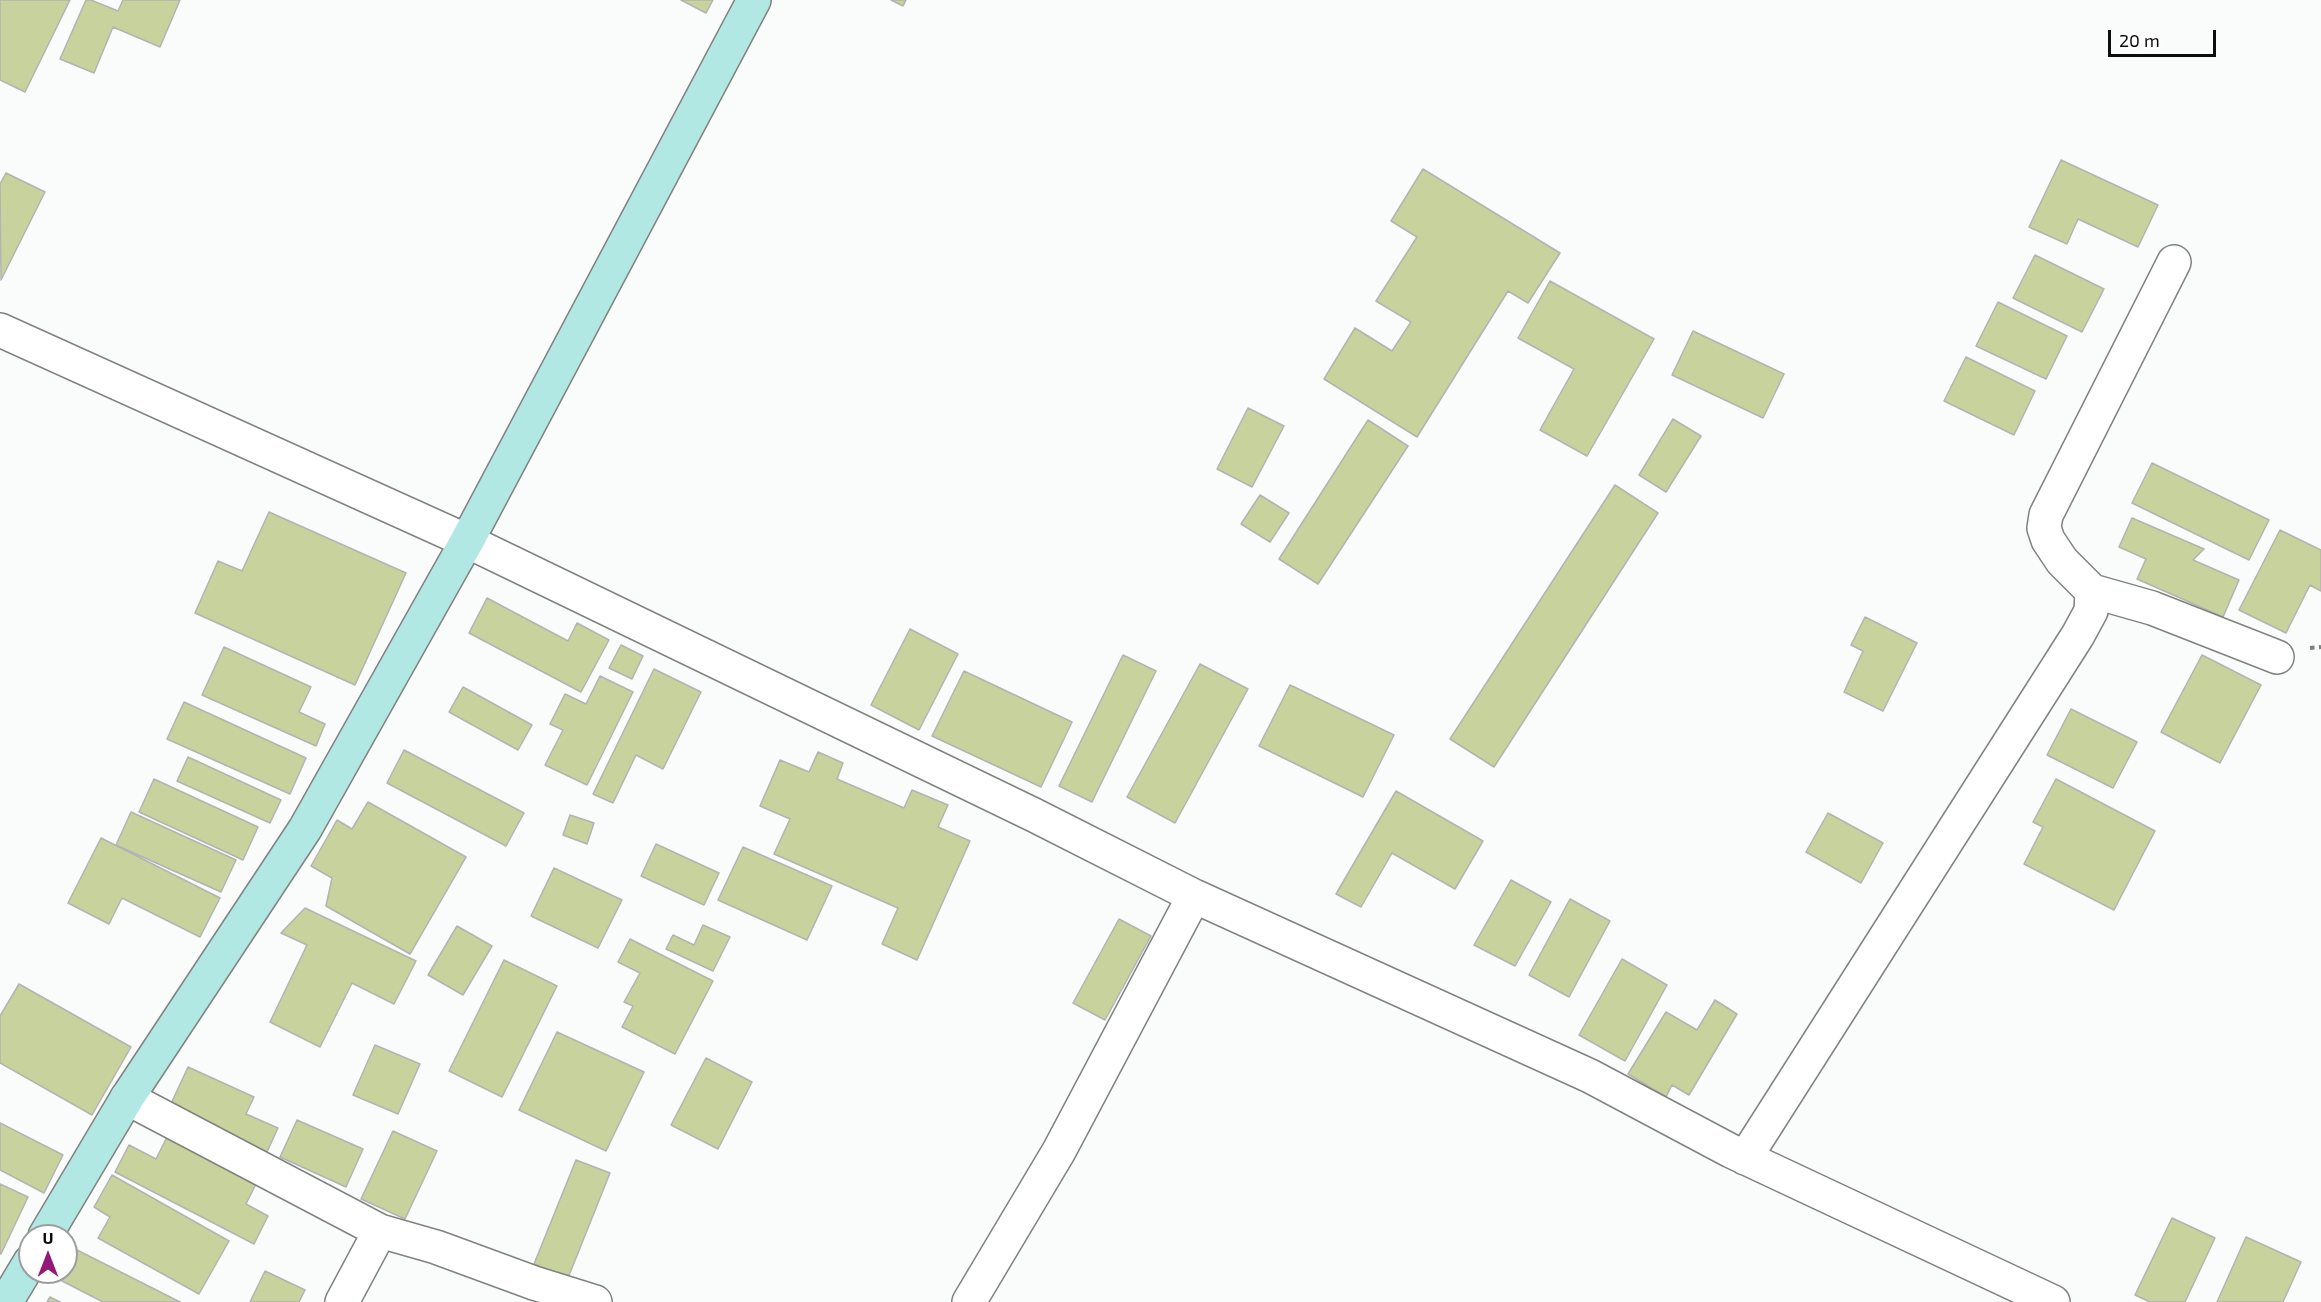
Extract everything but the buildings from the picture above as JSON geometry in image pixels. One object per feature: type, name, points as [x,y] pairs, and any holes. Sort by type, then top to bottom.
[{"type":"main road","points":[[52,1224],[127,1098],[305,829],[467,541],[754,0]]},
{"type":"main road","points":[[6,1302],[18,1282]]},
{"type":"street","points":[[2174,262],[2046,515],[2044,528],[2048,540],[2062,561],[2092,591],[2152,608],[2277,657]]},
{"type":"street","points":[[0,330],[467,541],[1034,815],[1194,896],[1590,1076],[1745,1158],[2053,1302]]},
{"type":"street","points":[[1745,1158],[2078,635],[2091,611],[2092,591]]},
{"type":"street","points":[[969,1302],[1059,1151],[1194,896]]},
{"type":"street","points":[[127,1098],[380,1231],[436,1247],[534,1283],[595,1302]]},
{"type":"street","points":[[342,1302],[380,1231]]}]
